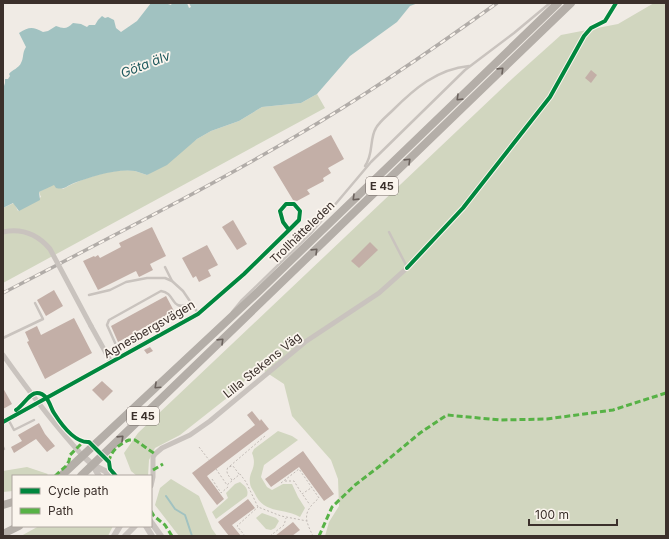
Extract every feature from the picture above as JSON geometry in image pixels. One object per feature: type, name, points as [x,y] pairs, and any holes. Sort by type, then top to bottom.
[{"type":"highway","name":"Trollhätteleden","points":[[62,475],[229,320],[558,3]]},
{"type":"highway","name":"Trollhätteleden","points":[[82,475],[571,3]]},
{"type":"highway","points":[[3,534],[17,527]]},
{"type":"street","name":"Agnesbergsvägen","points":[[6,420],[38,403],[70,389],[111,362],[198,314],[244,274],[289,230],[299,220],[300,211],[294,204],[286,204],[280,211],[283,222],[289,230]]},
{"type":"street","points":[[3,232],[12,231],[27,233],[35,236],[46,244],[111,362]]},
{"type":"street","name":"Lilla Stekens Väg","points":[[152,483],[154,477],[153,457],[158,450],[190,435],[210,421],[305,342],[379,293],[407,268]]},
{"type":"street","points":[[3,355],[38,403],[71,443],[93,465],[98,475]]},
{"type":"street","points":[[93,465],[105,471],[108,475]]},
{"type":"street","points":[[152,524],[160,536]]},
{"type":"street","points":[[114,536],[118,527]]},
{"type":"street","points":[[125,536],[134,527]]},
{"type":"street","points":[[147,527],[152,536]]},
{"type":"lane","points":[[229,320],[234,308],[311,233],[337,204],[362,172],[469,66],[514,33],[550,3]]},
{"type":"lane","points":[[362,172],[369,159],[375,130],[383,120],[424,82],[452,69],[469,66]]},
{"type":"lane","points":[[389,232],[407,268]]},
{"type":"lane","points":[[165,267],[172,281]]},
{"type":"lane","points":[[89,295],[110,290],[126,282],[147,278],[165,278],[172,281],[183,291],[198,314]]},
{"type":"lane","points":[[117,359],[116,345],[107,325],[109,320],[161,291],[169,294],[175,304],[180,306],[192,303]]},
{"type":"lane","points":[[3,338],[43,319],[35,303]]},
{"type":"lane","points":[[6,420],[14,430],[34,420]]},
{"type":"path","points":[[232,480],[226,470],[265,436]]},
{"type":"path","points":[[199,447],[209,460]]},
{"type":"path","points":[[230,466],[235,468],[246,482],[258,507],[286,518],[307,521]]},
{"type":"path","points":[[212,479],[221,493],[228,487],[216,469]]},
{"type":"path","points":[[280,483],[299,469],[319,498],[308,510],[307,525],[313,536]]},
{"type":"path","points":[[226,485],[240,474]]},
{"type":"path","points":[[284,481],[294,482],[311,506]]},
{"type":"path","points":[[302,494],[312,488]]},
{"type":"path","points":[[245,536],[237,526],[258,507]]},
{"type":"path","points":[[270,536],[284,525],[286,518]]},
{"type":"green space","points":[[654,3],[666,3],[666,536],[325,536],[329,522],[339,506],[338,479],[331,460],[292,416],[284,384],[258,367],[232,394],[180,435],[155,448],[149,460],[148,475],[136,475],[131,471],[124,453],[138,433],[513,78],[561,35],[618,24]]},
{"type":"green space","points":[[317,94],[325,108],[3,283],[3,208],[14,203],[18,211],[41,197],[39,192],[54,184],[63,189],[79,181],[108,172],[127,170],[147,175],[197,139],[211,131],[239,121],[262,107],[301,103]]},
{"type":"green space","points":[[278,431],[298,440],[264,465],[261,477],[267,487],[272,490],[283,484],[292,484],[305,508],[300,517],[263,504],[258,499],[250,485],[250,476],[254,462],[252,453],[254,449]]},
{"type":"green space","points":[[27,467],[48,474],[12,475],[12,491],[3,492],[3,471]]},
{"type":"green space","points":[[171,479],[199,496],[212,529],[217,536],[179,536],[155,505],[160,488]]},
{"type":"green space","points":[[240,482],[247,490],[247,496],[216,519],[212,512],[228,498],[226,493],[235,484]]},
{"type":"green space","points":[[262,513],[276,518],[279,521],[275,528],[271,530],[266,529],[256,518]]},
{"type":"green space","points":[[37,527],[112,527],[108,536],[21,536]]},
{"type":"water","name":"Göta älv","points":[[151,3],[165,3],[171,5],[172,3],[187,3],[189,8],[191,7],[189,3],[418,3],[410,6],[397,22],[350,56],[317,94],[301,103],[262,107],[239,121],[211,131],[197,139],[167,165],[147,175],[128,170],[88,178],[64,188],[56,188],[54,185],[39,192],[40,200],[19,211],[13,203],[3,208],[3,89],[5,79],[8,79],[10,76],[9,74],[21,63],[26,47],[19,33],[25,29],[31,28],[43,32],[56,26],[63,28],[67,27],[73,23],[81,24],[87,27],[89,25],[95,25],[102,16],[114,20],[116,28],[121,32],[137,21]]},
{"type":"building","points":[[591,70],[597,75],[591,83],[585,78]]},
{"type":"building","points":[[331,135],[344,159],[328,168],[331,173],[323,178],[324,181],[307,190],[310,194],[297,201],[293,200],[273,167]]},
{"type":"building","points":[[233,220],[247,244],[237,250],[222,227]]},
{"type":"building","points":[[152,227],[166,256],[150,264],[153,270],[139,277],[136,271],[98,290],[83,261],[98,255],[100,258],[121,247],[119,243]]},
{"type":"building","points":[[370,242],[378,250],[359,268],[351,261]]},
{"type":"building","points":[[207,245],[218,265],[208,270],[211,276],[199,282],[196,276],[193,278],[182,258]]},
{"type":"building","points":[[54,290],[63,306],[46,316],[37,300]]},
{"type":"building","points":[[166,296],[174,311],[118,342],[111,326]]},
{"type":"building","points":[[74,318],[92,353],[45,379],[27,342],[29,341],[25,332],[37,326],[41,335]]},
{"type":"building","points":[[150,347],[153,351],[147,354],[144,350]]},
{"type":"building","points":[[102,381],[113,391],[103,401],[92,390]]},
{"type":"building","points":[[3,388],[12,404],[3,409]]},
{"type":"building","points":[[252,411],[269,429],[207,476],[224,499],[217,505],[192,473],[255,425],[247,415]]},
{"type":"building","points":[[39,423],[45,434],[55,446],[47,452],[36,439],[14,453],[11,447],[22,441],[18,435]]},
{"type":"building","points":[[303,451],[334,494],[324,501],[299,467],[271,487],[265,479]]},
{"type":"building","points":[[248,499],[255,508],[232,525],[241,536],[229,536],[218,522]]},
{"type":"building","points":[[293,522],[300,530],[292,536],[275,536]]},
{"type":"waterway","points":[[166,496],[175,509],[185,515],[192,536]]},
{"type":"railway","points":[[3,293],[187,197],[296,136],[398,72],[497,3]]},
{"type":"marked path","points":[[319,536],[332,507],[355,485],[420,433],[447,415],[500,420],[547,419],[613,410],[666,393]]},
{"type":"marked path","points":[[109,462],[111,455],[116,449],[129,440],[135,440],[155,454]]},
{"type":"marked path","points":[[56,475],[66,466],[70,455],[83,442]]},
{"type":"marked path","points":[[153,470],[163,464]]},
{"type":"marked path","points":[[152,513],[165,525],[172,536]]},
{"type":"cycle path","points":[[407,268],[463,208],[550,97],[584,36],[591,28],[605,21],[616,3]]},
{"type":"cycle path","points":[[3,422],[198,314],[244,274],[289,230],[283,222],[280,211],[286,204],[294,204],[300,211],[299,220],[289,230]]},
{"type":"cycle path","points":[[16,410],[31,395],[37,393],[44,395],[64,427],[74,436],[89,442],[109,462],[110,469],[115,475]]}]
